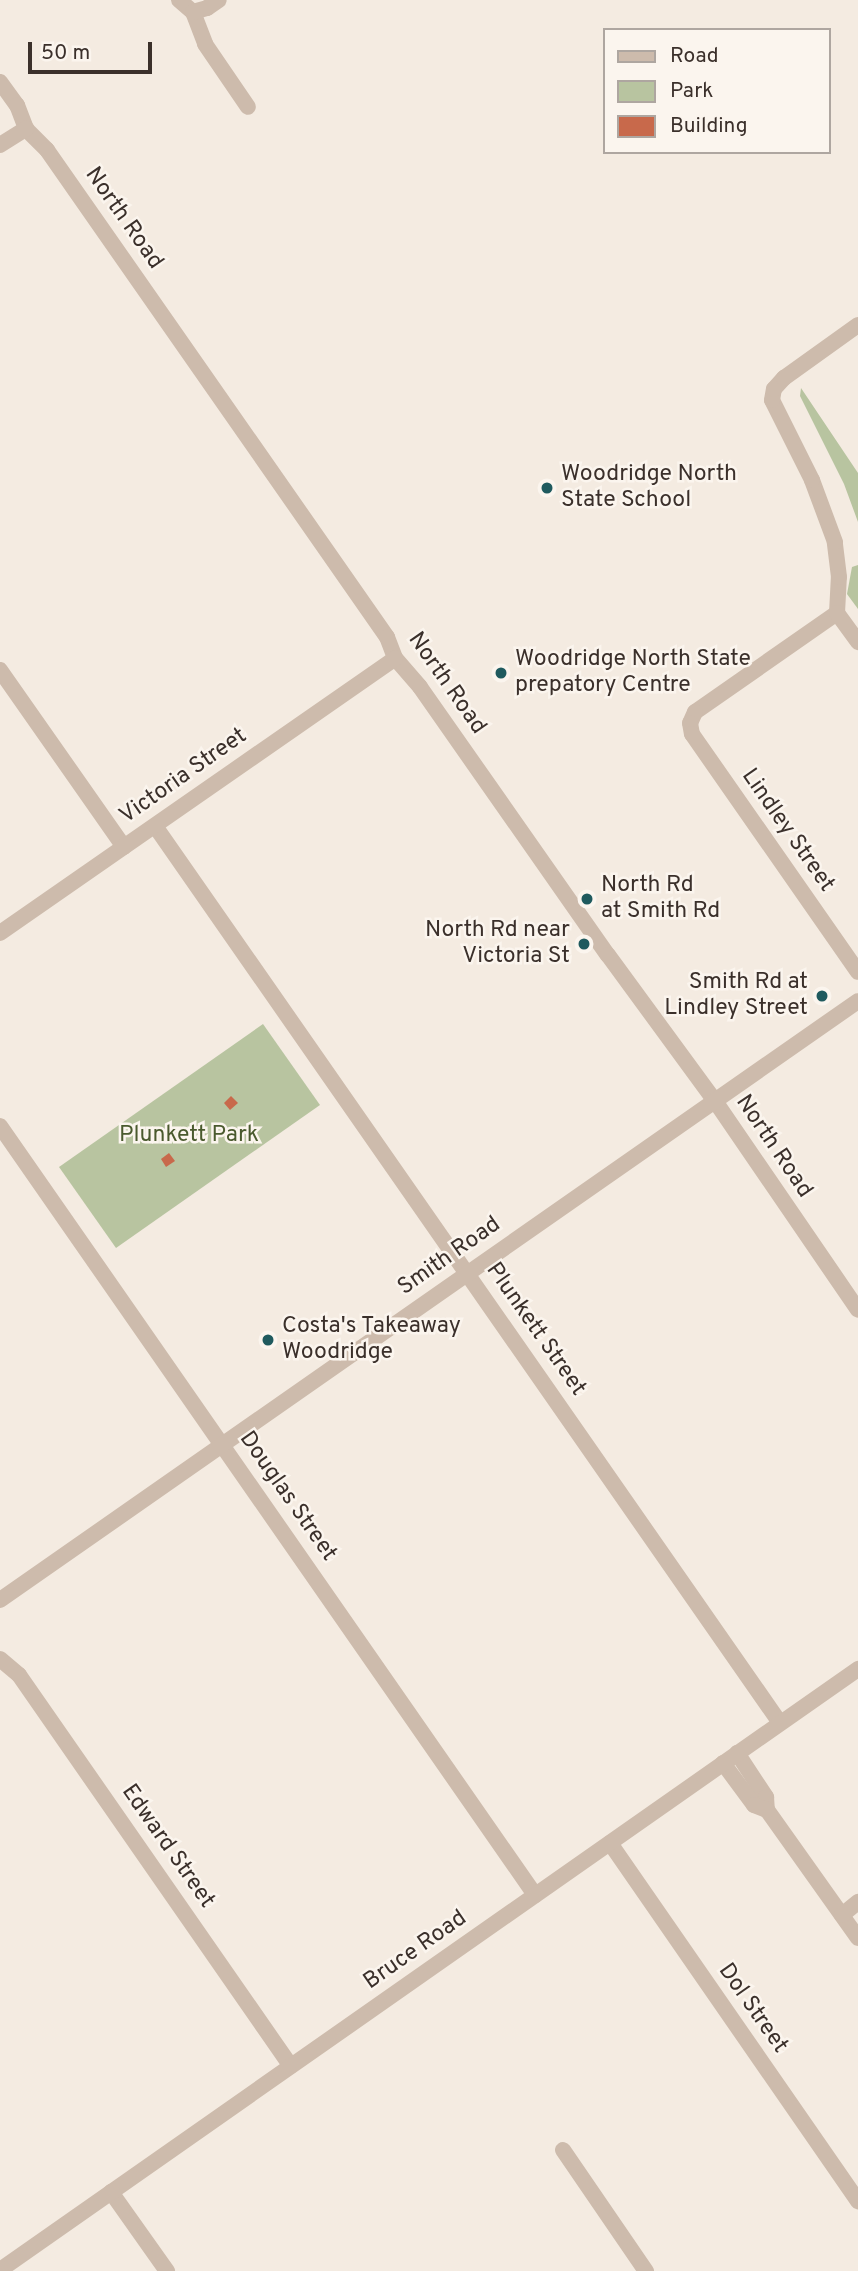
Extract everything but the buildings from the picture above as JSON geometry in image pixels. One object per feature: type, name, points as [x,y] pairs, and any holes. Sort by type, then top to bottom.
[{"type":"street","points":[[179,0],[192,12],[205,44],[248,107]]},
{"type":"street","points":[[192,12],[207,8],[219,0]]},
{"type":"street","name":"North Road","points":[[0,82],[17,104],[26,129],[54,160],[387,637],[395,658],[420,687],[608,955],[715,1101],[858,1310]]},
{"type":"street","points":[[0,145],[26,129]]},
{"type":"street","points":[[858,326],[784,378],[774,389],[772,400],[812,480],[835,542],[839,577],[838,613],[858,642]]},
{"type":"street","name":"Lindley Street","points":[[838,613],[695,712],[690,723],[692,734],[858,972]]},
{"type":"street","name":"Victoria Street","points":[[0,933],[395,658]]},
{"type":"street","points":[[0,670],[124,847]]},
{"type":"street","name":"Plunkett Street","points":[[155,826],[780,1723]]},
{"type":"street","name":"Smith Road","points":[[0,1600],[858,1001]]},
{"type":"street","name":"Douglas Street","points":[[0,1126],[535,1895]]},
{"type":"street","name":"Edward Street","points":[[0,1658],[19,1675],[291,2066]]},
{"type":"street","name":"Bruce Road","points":[[0,2270],[858,1669]]},
{"type":"street","points":[[737,1753],[766,1797],[767,1810],[858,1938]]},
{"type":"street","points":[[723,1763],[754,1805],[767,1810]]},
{"type":"street","name":"Dol Street","points":[[610,1843],[858,2201]]},
{"type":"street","points":[[842,1915],[858,1902]]},
{"type":"street","points":[[563,2150],[646,2271]]},
{"type":"street","points":[[111,2192],[167,2271]]},
{"type":"green space","points":[[801,388],[858,473],[858,522],[844,484],[800,396]]},
{"type":"green space","points":[[858,565],[858,609],[847,594],[852,567]]},
{"type":"green space","name":"Plunkett Park","points":[[263,1024],[320,1105],[116,1248],[59,1167]]},
{"type":"place","name":"Woodridge North State School","points":[[547,488]]},
{"type":"place","name":"Woodridge North State prepatory Centre","points":[[501,673]]},
{"type":"place","name":"North Rd at Smith Rd","points":[[587,899]]},
{"type":"place","name":"North Rd near Victoria St","points":[[584,944]]},
{"type":"place","name":"Smith Rd at Lindley Street","points":[[822,996]]},
{"type":"place","name":"Costa's Takeaway Woodridge","points":[[268,1340]]}]
